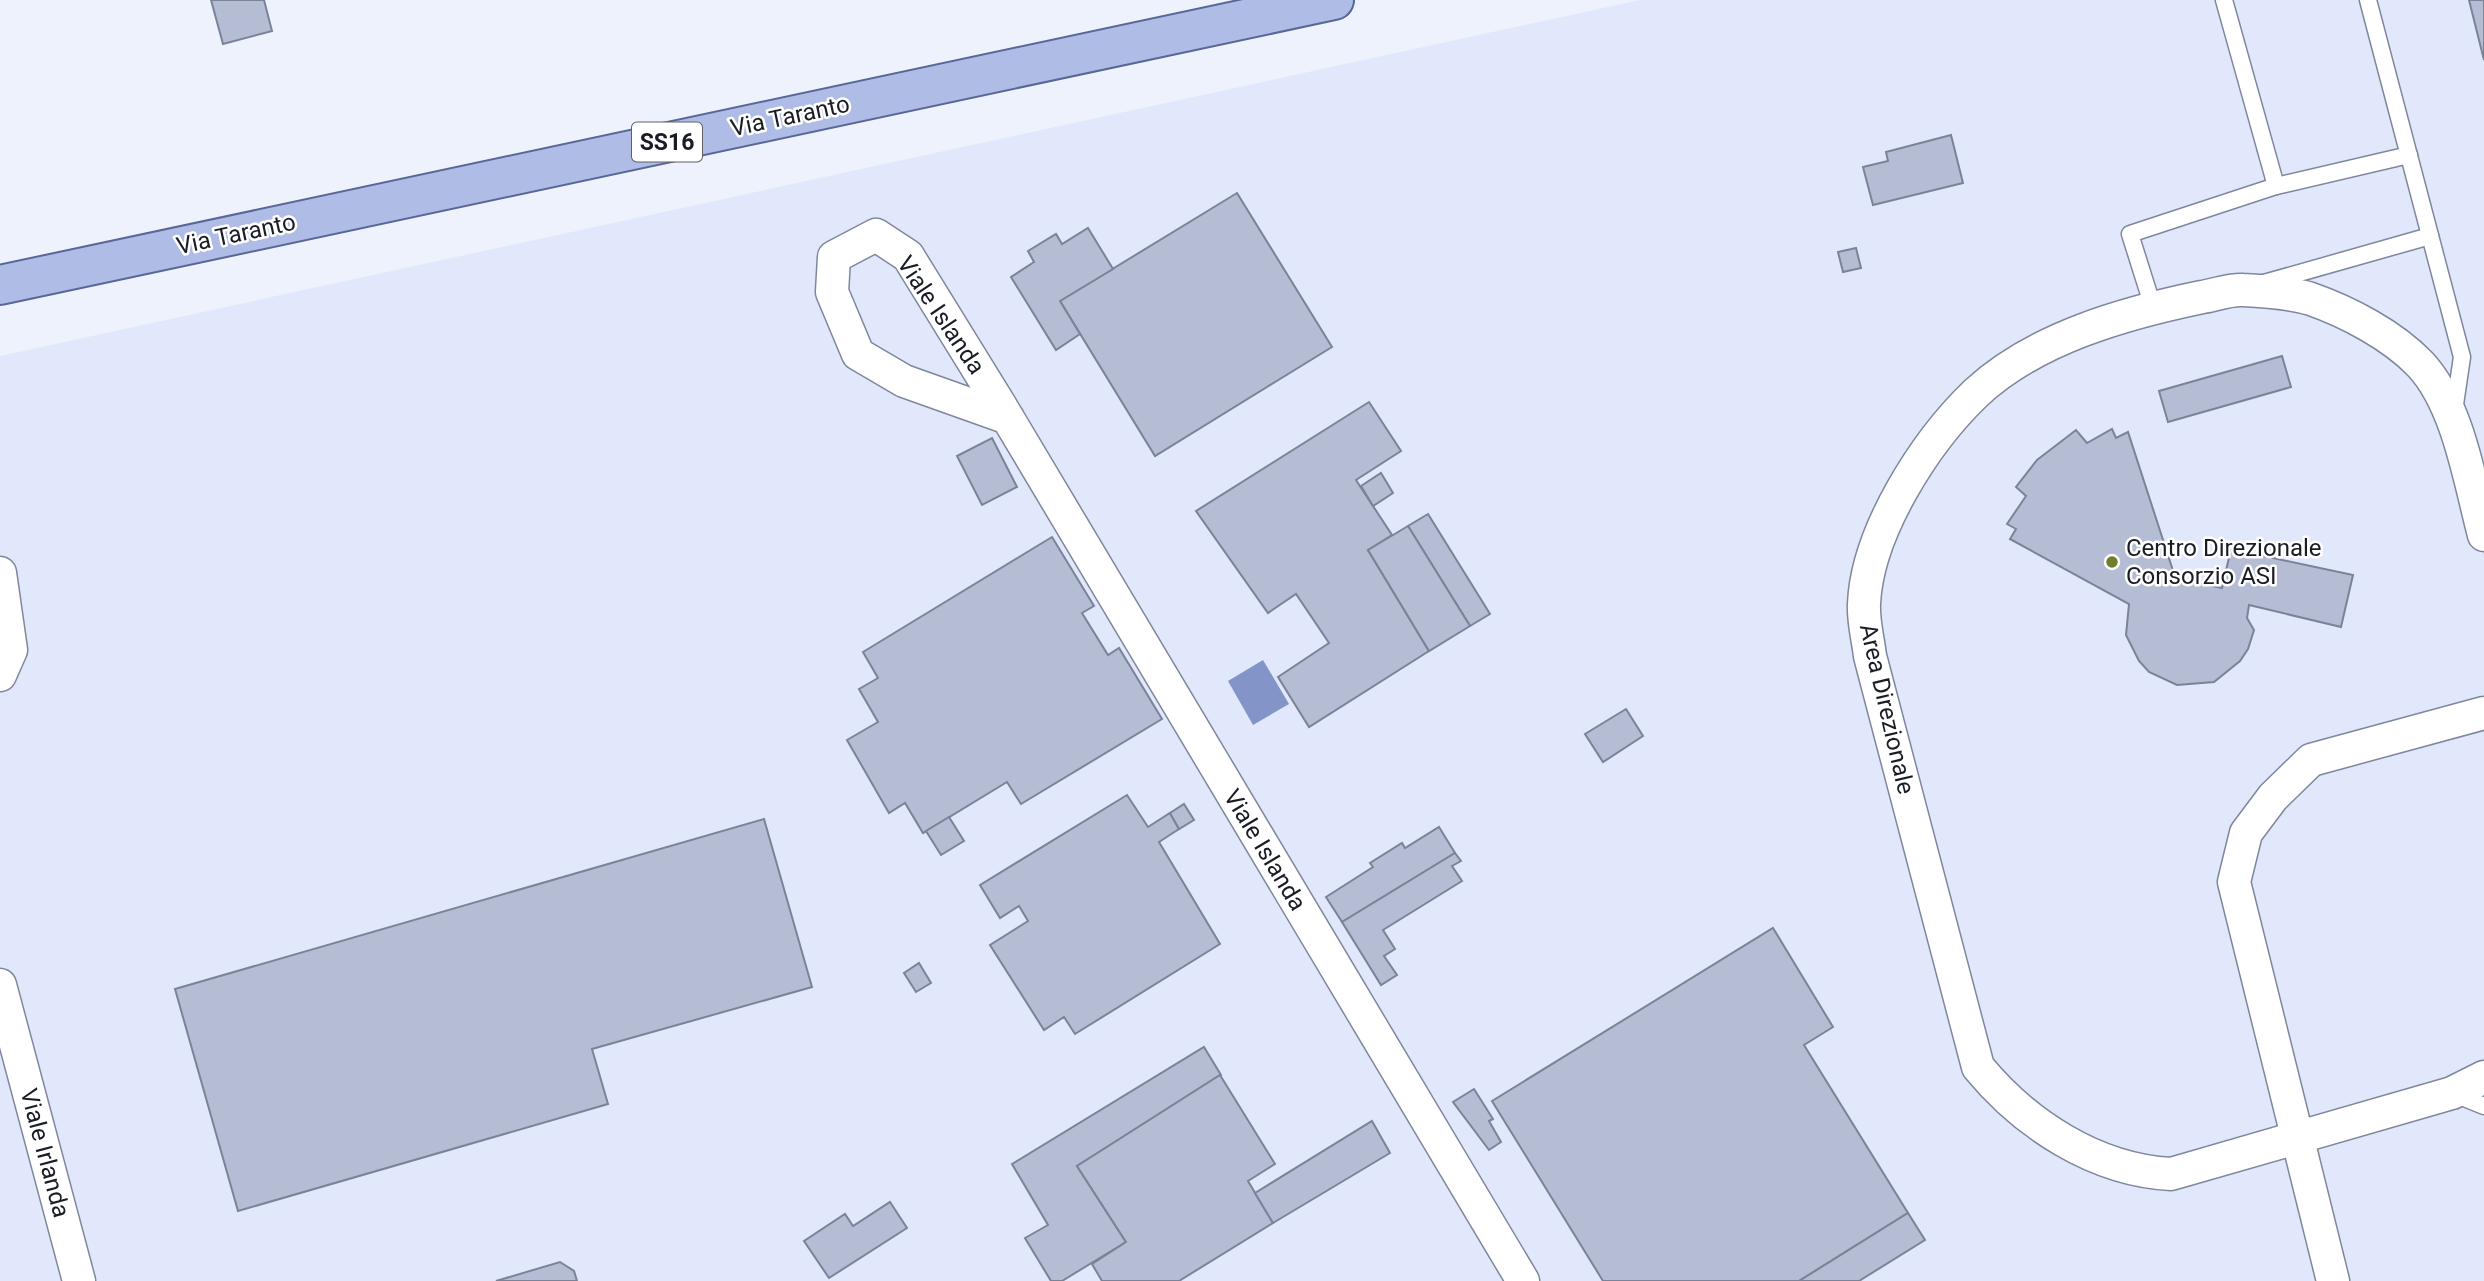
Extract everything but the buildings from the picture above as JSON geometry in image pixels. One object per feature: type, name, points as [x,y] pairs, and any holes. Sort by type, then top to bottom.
[{"type":"main road","name":"Via Taranto","points":[[0,285],[1334,0]]},
{"type":"street","name":"Viale Islanda","points":[[1008,418],[904,381],[858,354],[832,292],[834,257],[876,235],[908,256],[1008,418],[1523,1281]]},
{"type":"street","name":"Area Direzionale","points":[[2484,535],[2453,417],[2420,364],[2372,328],[2310,299],[2240,290],[2153,307],[2078,334],[2013,364],[1976,393],[1932,443],[1899,497],[1873,553],[1864,604],[1870,656],[1978,1067],[2018,1110],[2058,1137],[2098,1158],[2143,1173],[2171,1174],[2452,1093],[2484,1077]]},
{"type":"street","points":[[0,573],[11,650],[0,675]]},
{"type":"street","points":[[2333,1281],[2234,883],[2246,833],[2273,797],[2311,760],[2484,713]]},
{"type":"street","name":"Viale Irlanda","points":[[0,985],[79,1281]]},
{"type":"lane","points":[[2224,0],[2276,186]]},
{"type":"lane","points":[[2368,0],[2462,357],[2453,417]]},
{"type":"lane","points":[[2153,307],[2130,234],[2276,186],[2409,155]]},
{"type":"lane","points":[[2240,290],[2430,236]]},
{"type":"lane","points":[[2452,1093],[2484,1107]]},
{"type":"shaded area","points":[[1640,0],[2484,0],[2484,1281],[0,1281],[0,356]]},
{"type":"water","points":[[1263,660],[1289,704],[1253,725],[1228,681]]},
{"type":"place","name":"Centro Direzionale Consorzio ASI","points":[[2112,562]]}]
